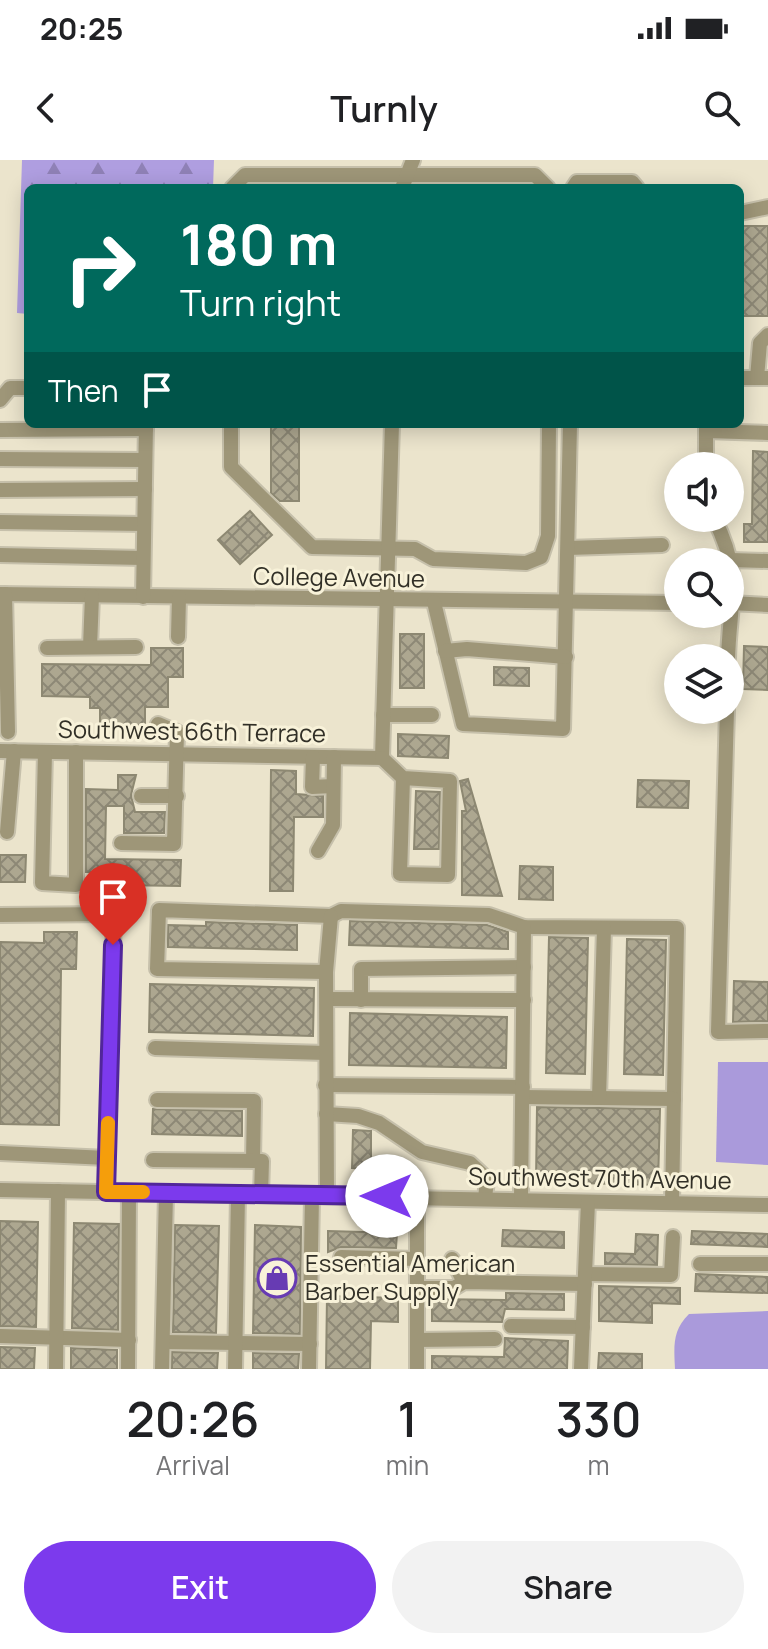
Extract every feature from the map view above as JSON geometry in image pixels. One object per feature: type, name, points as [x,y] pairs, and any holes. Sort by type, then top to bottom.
[{"type":"street","points":[[236,184],[245,175],[411,167],[535,175],[544,184]]},
{"type":"street","points":[[576,184],[634,184]]},
{"type":"street","points":[[744,212],[768,207]]},
{"type":"street","points":[[762,378],[760,343],[768,335]]},
{"type":"street","points":[[0,400],[10,388],[24,388]]},
{"type":"street","points":[[0,430],[97,428]]},
{"type":"street","points":[[143,597],[146,428]]},
{"type":"street","points":[[231,428],[231,467],[312,547],[415,549],[433,559],[526,563],[541,557],[548,536],[549,428]]},
{"type":"street","points":[[392,428],[382,758],[403,778],[450,781],[448,875],[400,874],[403,778]]},
{"type":"street","points":[[434,602],[463,724],[563,729],[570,428]]},
{"type":"street","points":[[706,452],[706,428],[768,433]]},
{"type":"street","points":[[0,459],[145,460]]},
{"type":"street","points":[[0,490],[145,489]]},
{"type":"street","points":[[0,522],[144,524]]},
{"type":"street","points":[[568,548],[662,545]]},
{"type":"street","points":[[0,555],[143,558]]},
{"type":"street","points":[[744,560],[768,561]]},
{"type":"street","points":[[3,594],[8,732]]},
{"type":"street","name":"College Avenue","points":[[3,594],[386,602],[664,603]]},
{"type":"street","points":[[90,647],[92,596]]},
{"type":"street","points":[[178,637],[179,597]]},
{"type":"street","points":[[744,604],[768,605]]},
{"type":"street","points":[[47,648],[136,647]]},
{"type":"street","points":[[445,651],[467,649],[566,657]]},
{"type":"street","points":[[383,715],[432,715]]},
{"type":"street","points":[[121,843],[174,844],[177,732],[158,724]]},
{"type":"street","points":[[727,724],[718,1032],[768,1031]]},
{"type":"street","points":[[7,751],[7,832]]},
{"type":"street","name":"Southwest 66th Terrace","points":[[7,751],[382,758]]},
{"type":"street","points":[[45,752],[42,883],[76,885],[76,752]]},
{"type":"street","points":[[313,757],[312,787],[333,786]]},
{"type":"street","points":[[318,851],[333,825],[334,757]]},
{"type":"street","points":[[141,796],[177,796]]},
{"type":"street","points":[[326,972],[157,969],[159,910],[331,916],[341,911],[489,915],[524,927],[677,928],[672,1203]]},
{"type":"street","points":[[0,915],[114,914],[106,1192]]},
{"type":"street","points":[[309,1369],[326,1114],[326,972],[331,916]]},
{"type":"street","points":[[521,1200],[524,927]]},
{"type":"street","points":[[599,1098],[604,928]]},
{"type":"street","points":[[361,1000],[361,969],[524,967]]},
{"type":"street","points":[[327,999],[524,1000]]},
{"type":"street","points":[[155,1048],[326,1053]]},
{"type":"street","points":[[325,1085],[674,1099]]},
{"type":"street","points":[[157,1100],[254,1101],[253,1161]]},
{"type":"street","points":[[326,1114],[358,1116],[379,1123],[422,1152],[470,1163],[487,1179],[485,1199]]},
{"type":"street","points":[[0,1153],[107,1158]]},
{"type":"street","points":[[153,1160],[262,1161],[261,1195]]},
{"type":"street","name":"Southwest 70th Avenue","points":[[0,1190],[768,1205]]},
{"type":"street","points":[[56,1369],[58,1191]]},
{"type":"street","points":[[128,1369],[129,1192]]},
{"type":"street","points":[[162,1369],[166,1193]]},
{"type":"street","points":[[235,1369],[238,1194]]},
{"type":"street","points":[[417,1196],[417,1369]]},
{"type":"street","points":[[581,1369],[588,1202]]},
{"type":"street","points":[[417,1288],[454,1288],[464,1282],[671,1275],[673,1237]]},
{"type":"street","points":[[341,1257],[417,1259]]},
{"type":"street","points":[[452,1259],[464,1282]]},
{"type":"street","points":[[700,1264],[768,1264]]},
{"type":"street","points":[[511,1326],[583,1327]]},
{"type":"street","points":[[0,1336],[129,1340]]},
{"type":"street","points":[[417,1340],[495,1339]]},
{"type":"street","points":[[163,1342],[310,1344]]},
{"type":"green space","points":[[22,160],[214,160],[213,184],[24,184],[24,314],[17,313]]},
{"type":"shaded area","points":[[718,1062],[768,1062],[768,1165],[716,1162]]},
{"type":"shaded area","points":[[768,1311],[768,1369],[675,1369],[677,1333],[689,1314]]},
{"type":"building","points":[[744,226],[768,226],[768,316],[744,316]]},
{"type":"building","points":[[271,428],[299,428],[299,501],[280,501],[271,493]]},
{"type":"building","points":[[753,451],[768,452],[768,542],[744,542],[744,524],[752,524]]},
{"type":"building","points":[[250,511],[272,535],[240,564],[218,540]]},
{"type":"building","points":[[400,634],[424,634],[424,688],[400,688]]},
{"type":"building","points":[[744,646],[768,647],[768,690],[744,689]]},
{"type":"building","points":[[151,648],[183,648],[183,677],[168,677],[168,707],[145,707],[145,729],[100,729],[100,708],[90,708],[90,697],[42,696],[42,664],[151,665]]},
{"type":"building","points":[[494,667],[529,668],[529,686],[494,685]]},
{"type":"building","points":[[398,734],[449,736],[448,758],[398,756]]},
{"type":"building","points":[[271,770],[296,771],[296,794],[323,796],[323,817],[294,817],[293,891],[270,891]]},
{"type":"building","points":[[118,775],[136,775],[131,795],[135,812],[165,812],[164,833],[124,833],[124,806],[106,806],[105,859],[181,860],[180,886],[117,885],[117,880],[93,879],[93,872],[86,872],[86,789],[118,790]]},
{"type":"building","points":[[468,779],[502,896],[462,895],[462,811],[466,811],[460,781]]},
{"type":"building","points":[[638,780],[689,781],[688,808],[637,807]]},
{"type":"building","points":[[416,791],[440,792],[439,849],[414,849]]},
{"type":"building","points":[[0,855],[26,855],[25,882],[0,882]]},
{"type":"building","points":[[520,866],[553,867],[553,900],[519,899]]},
{"type":"building","points":[[350,921],[487,925],[508,932],[508,949],[349,945]]},
{"type":"building","points":[[206,922],[297,925],[297,950],[168,947],[168,925],[206,926]]},
{"type":"building","points":[[44,932],[77,932],[76,969],[61,969],[59,1125],[0,1124],[0,942],[44,943]]},
{"type":"building","points":[[549,937],[588,938],[585,1074],[546,1073]]},
{"type":"building","points":[[627,939],[666,940],[663,1075],[624,1074]]},
{"type":"building","points":[[734,981],[768,982],[768,1021],[733,1022]]},
{"type":"building","points":[[150,984],[314,988],[313,1036],[149,1032]]},
{"type":"building","points":[[350,1013],[507,1017],[506,1068],[349,1065]]},
{"type":"building","points":[[537,1107],[660,1109],[658,1185],[536,1182]]},
{"type":"building","points":[[153,1109],[242,1111],[242,1136],[152,1134]]},
{"type":"building","points":[[353,1130],[371,1131],[371,1169],[352,1168]]},
{"type":"building","points":[[0,1221],[38,1222],[36,1327],[0,1326]]},
{"type":"building","points":[[74,1223],[119,1224],[118,1330],[72,1328]]},
{"type":"building","points":[[175,1225],[219,1226],[216,1333],[173,1332]]},
{"type":"building","points":[[255,1225],[301,1227],[300,1334],[253,1333]]},
{"type":"building","points":[[503,1230],[564,1232],[564,1248],[502,1246]]},
{"type":"building","points":[[328,1231],[397,1233],[396,1248],[341,1247],[328,1252]]},
{"type":"building","points":[[692,1231],[768,1234],[768,1247],[691,1244]]},
{"type":"building","points":[[636,1234],[658,1235],[657,1265],[605,1264],[605,1253],[635,1254]]},
{"type":"building","points":[[696,1274],[768,1277],[768,1293],[695,1291]]},
{"type":"building","points":[[599,1286],[680,1288],[680,1304],[652,1303],[652,1323],[599,1321]]},
{"type":"building","points":[[506,1293],[564,1294],[564,1310],[505,1309],[502,1322],[432,1321],[432,1299],[506,1300]]},
{"type":"building","points":[[327,1296],[398,1298],[398,1322],[371,1321],[370,1369],[326,1369]]},
{"type":"building","points":[[505,1338],[568,1341],[567,1369],[432,1369],[432,1356],[504,1357]]},
{"type":"building","points":[[0,1347],[35,1348],[34,1369],[0,1369]]},
{"type":"building","points":[[71,1348],[117,1350],[117,1369],[71,1369]]},
{"type":"building","points":[[172,1352],[218,1353],[217,1369],[172,1369]]},
{"type":"building","points":[[253,1353],[299,1354],[298,1369],[253,1369]]},
{"type":"building","points":[[599,1353],[642,1354],[642,1369],[598,1369]]},
{"type":"slow traffic","points":[[108,1123],[106,1192],[143,1192]]},
{"type":"place","name":"Essential American Barber Supply","points":[[277,1278]]},
{"type":"route","points":[[113,945],[106,1192],[387,1196]]}]
